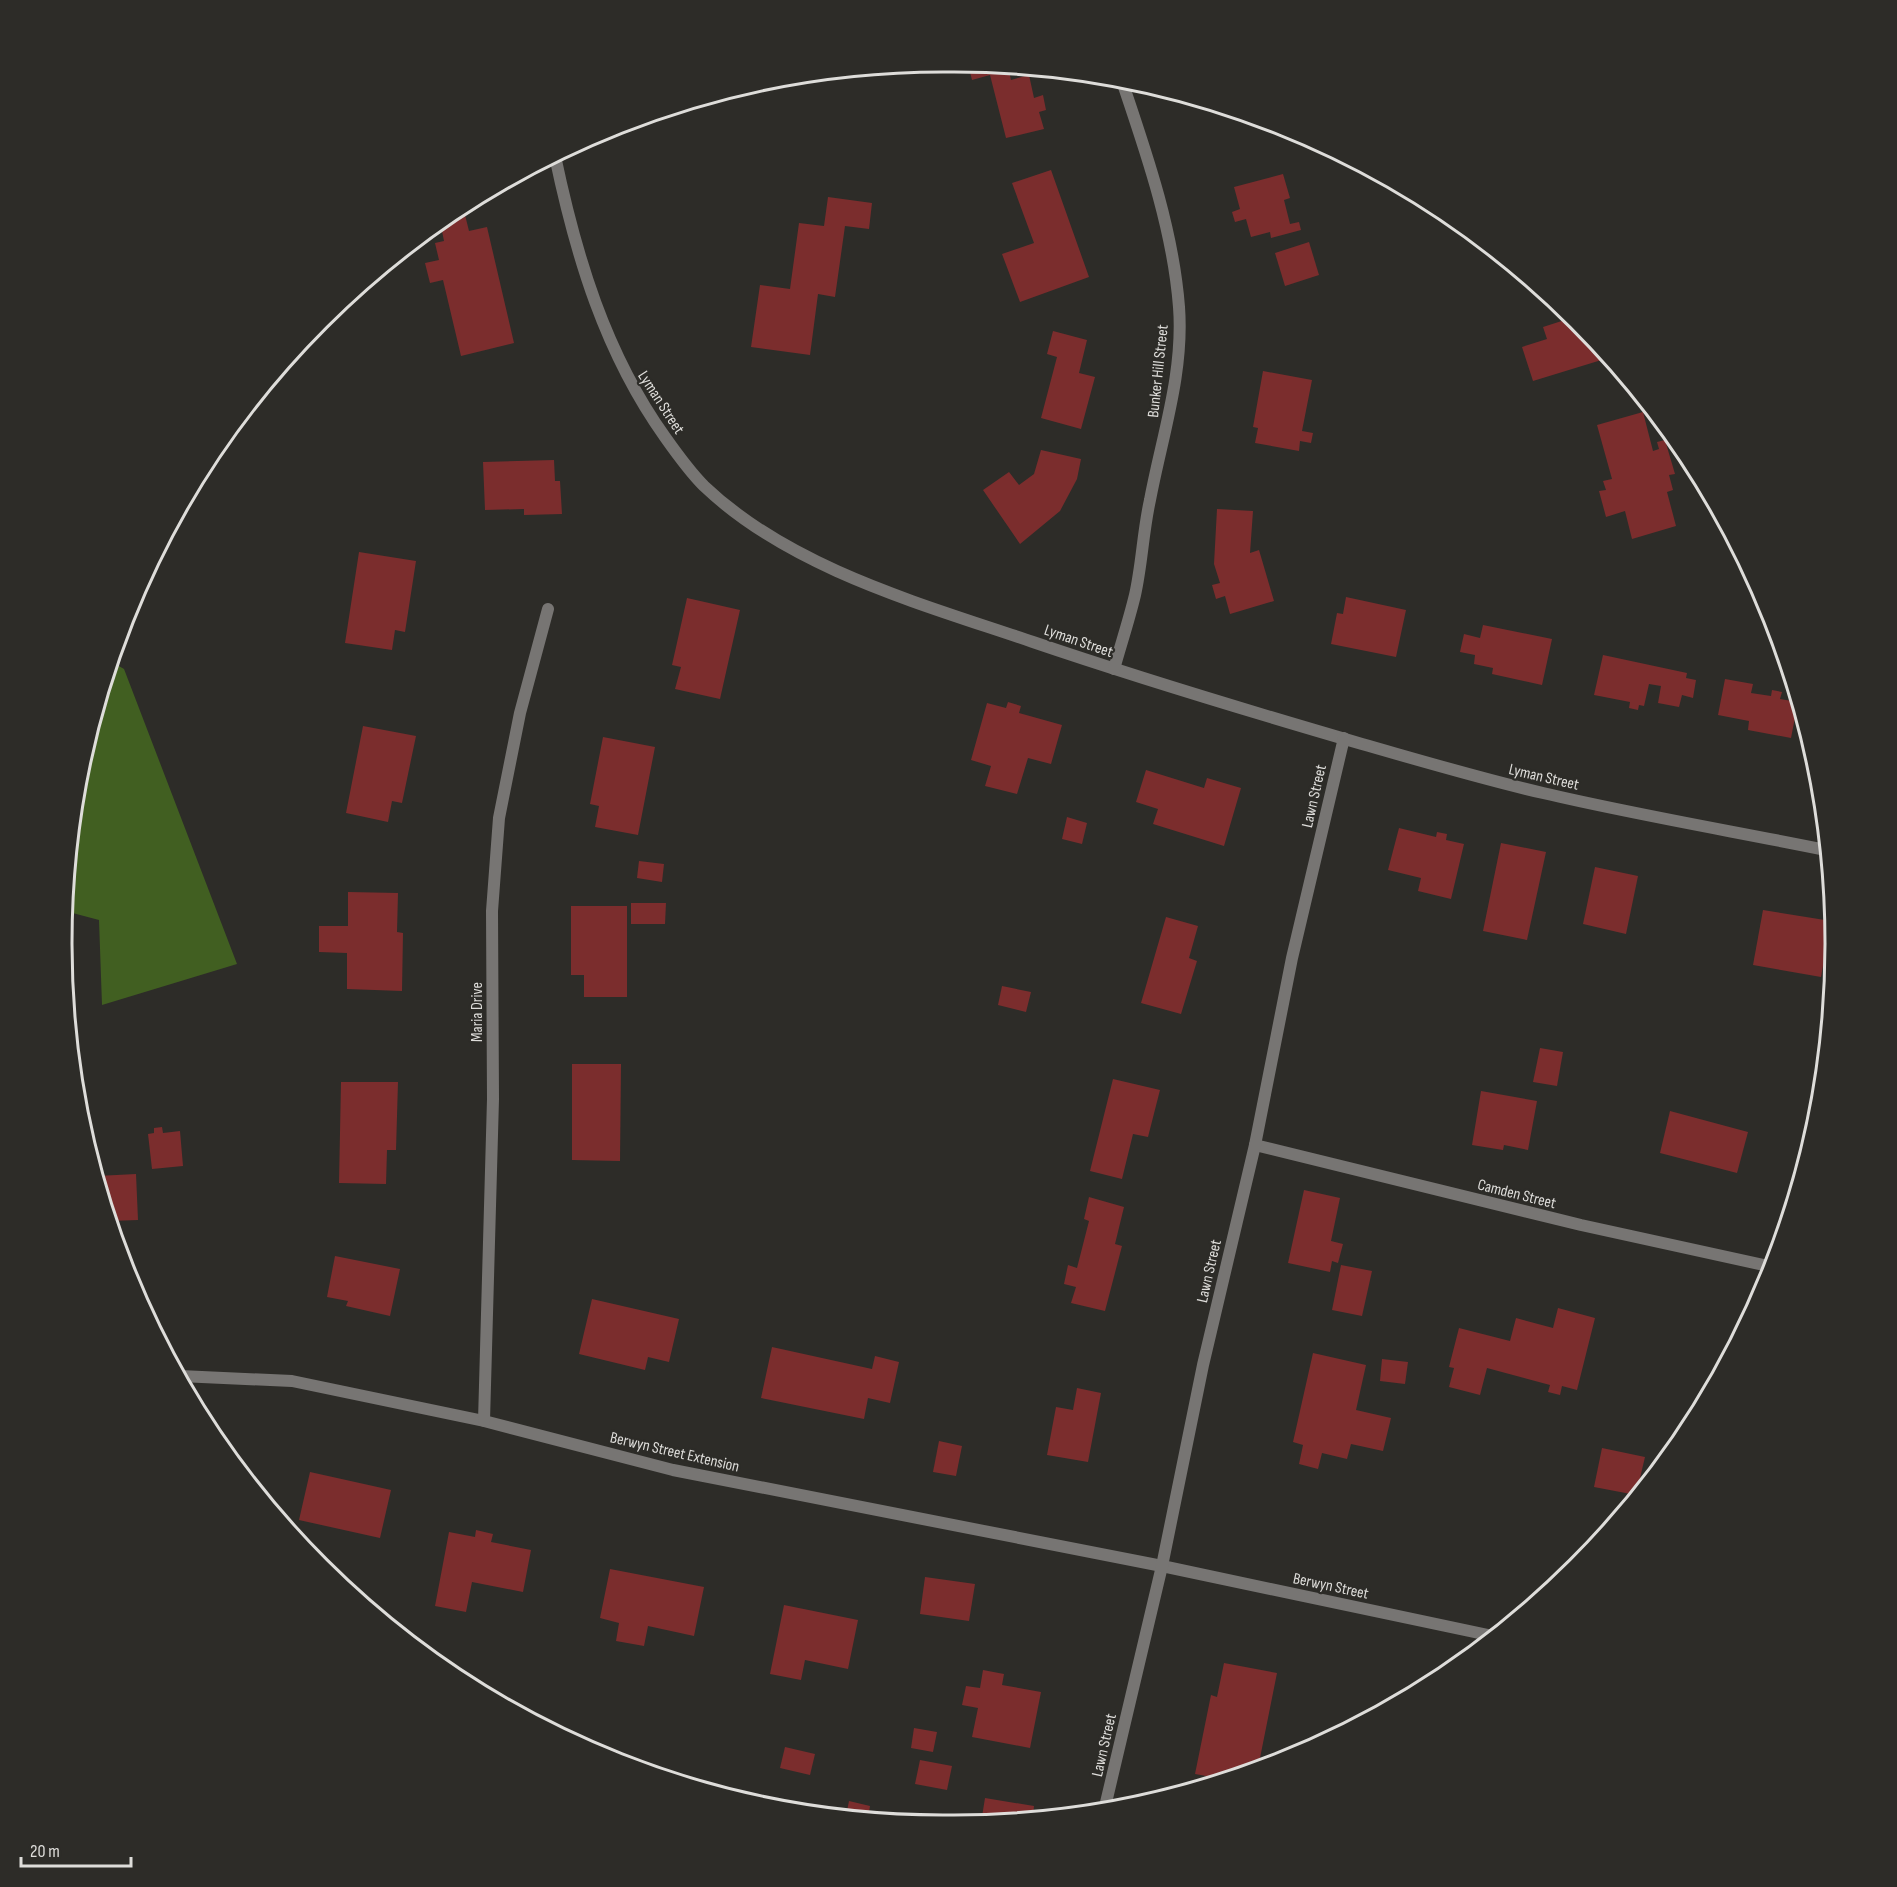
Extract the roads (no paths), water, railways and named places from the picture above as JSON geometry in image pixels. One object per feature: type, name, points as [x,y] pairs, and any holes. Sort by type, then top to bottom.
[{"type":"street","name":"Bunker Hill Street","points":[[1114,669],[1135,594],[1149,501],[1174,390],[1179,329],[1175,268],[1167,231],[1125,89]]},
{"type":"street","name":"Lyman Street","points":[[556,163],[586,277],[626,377],[642,406],[682,462],[705,487],[741,516],[822,564],[862,582],[1114,669],[1344,738],[1541,793],[1820,849]]},
{"type":"street","name":"Maria Drive","points":[[484,1421],[493,1099],[492,911],[499,818],[520,713],[548,609]]},
{"type":"street","name":"Lawn Street","points":[[1106,1801],[1162,1566],[1203,1365],[1255,1145],[1292,958],[1344,738]]},
{"type":"street","name":"Camden Street","points":[[1255,1145],[1581,1225],[1764,1265]]},
{"type":"street","name":"Berwyn Street Extension","points":[[188,1376],[292,1381],[484,1421],[674,1470],[1162,1566]]},
{"type":"street","name":"Berwyn Street","points":[[1162,1566],[1485,1634]]}]
